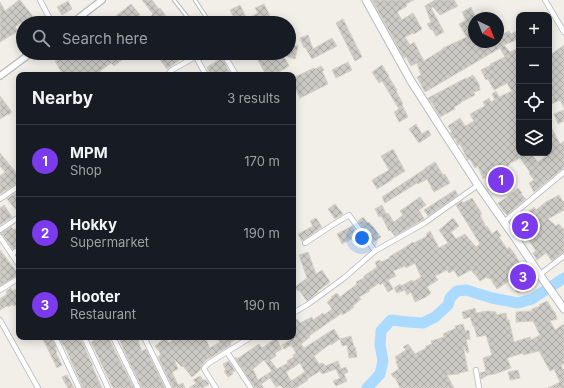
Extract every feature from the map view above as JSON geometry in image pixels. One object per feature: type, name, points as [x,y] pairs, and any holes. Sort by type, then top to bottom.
[{"type":"main road","points":[[366,0],[411,81],[478,185],[564,309]]},
{"type":"street","points":[[40,0],[48,16]]},
{"type":"street","points":[[81,16],[102,0]]},
{"type":"street","points":[[545,0],[564,32]]},
{"type":"street","points":[[0,76],[22,60]]},
{"type":"street","points":[[175,72],[192,60]]},
{"type":"street","points":[[198,60],[204,72]]},
{"type":"street","points":[[227,60],[234,72]]},
{"type":"street","points":[[504,222],[564,172]]},
{"type":"street","points":[[296,311],[344,278],[375,251],[423,224],[478,185]]},
{"type":"street","points":[[0,199],[16,188]]},
{"type":"street","points":[[305,243],[349,215],[375,251]]},
{"type":"street","points":[[0,230],[16,219]]},
{"type":"street","points":[[0,237],[16,260]]},
{"type":"street","points":[[12,254],[16,251]]},
{"type":"street","points":[[540,276],[564,256]]},
{"type":"street","points":[[0,290],[16,280]]},
{"type":"street","points":[[0,320],[38,388]]},
{"type":"street","points":[[56,340],[79,388]]},
{"type":"street","points":[[85,340],[108,388]]},
{"type":"street","points":[[115,340],[138,388]]},
{"type":"street","points":[[145,340],[169,388]]},
{"type":"street","points":[[216,388],[204,369],[205,367],[246,340]]},
{"type":"street","points":[[227,352],[251,388]]},
{"type":"street","points":[[476,370],[479,388]]},
{"type":"lane","points":[[174,0],[187,16]]},
{"type":"lane","points":[[195,0],[205,16]]},
{"type":"building","points":[[20,0],[32,16],[16,16],[16,32],[0,42],[0,2],[5,11]]},
{"type":"building","points":[[142,0],[152,0],[166,16],[151,16],[153,14]]},
{"type":"building","points":[[372,0],[414,0],[406,4],[407,6],[397,12],[402,20],[413,13],[422,29],[405,37],[410,45],[414,42],[424,61],[443,48],[467,37],[459,24],[466,20],[462,12],[471,7],[473,12],[468,12],[468,48],[500,48],[425,92],[417,77],[421,75],[417,63],[411,66],[406,57],[404,58]]},
{"type":"building","points":[[435,0],[454,0],[458,6],[440,15],[433,7],[431,8],[444,32],[436,36],[427,24],[431,22],[425,6]]},
{"type":"building","points":[[68,1],[72,9],[62,15],[57,7]]},
{"type":"building","points":[[131,4],[140,15],[139,16],[116,16]]},
{"type":"building","points":[[264,4],[270,16],[252,16],[258,13],[255,8]]},
{"type":"building","points":[[240,5],[246,16],[233,16],[230,10]]},
{"type":"building","points":[[343,19],[362,57],[355,61],[336,23]]},
{"type":"building","points":[[509,31],[511,34],[516,32],[516,40],[504,45],[504,34]]},
{"type":"building","points":[[308,35],[313,49],[332,38],[337,46],[312,59],[305,47],[304,48],[300,38]]},
{"type":"building","points":[[504,45],[510,52],[516,49],[516,156],[533,156],[538,162],[544,156],[552,156],[552,129],[560,144],[564,141],[564,168],[534,192],[529,183],[534,180],[520,158],[496,174],[483,179],[478,166],[475,168],[470,159],[468,160],[460,144],[458,145],[455,138],[454,139],[450,133],[452,132],[448,126],[460,118],[465,126],[469,124],[474,121],[470,114],[485,106],[483,102],[489,98],[491,102],[495,100],[492,94],[496,91],[499,97],[512,91],[507,83],[494,90],[488,79],[486,80],[481,70],[505,57],[500,48],[504,48]]},
{"type":"building","points":[[564,45],[564,108],[560,100],[552,104],[552,54]]},
{"type":"building","points":[[122,60],[114,66],[111,63],[100,72],[61,72],[55,61]]},
{"type":"building","points":[[160,60],[179,60],[167,69]]},
{"type":"building","points":[[219,60],[223,60],[229,72],[209,72],[207,67]]},
{"type":"building","points":[[258,60],[286,60],[289,66],[279,72],[264,72]]},
{"type":"building","points":[[348,62],[352,70],[336,78],[332,70]]},
{"type":"building","points":[[382,65],[397,90],[396,91],[408,117],[399,122],[394,112],[399,109],[382,81],[379,83],[372,72]]},
{"type":"building","points":[[321,66],[324,70],[322,71],[328,84],[300,98],[296,89],[296,77],[314,68],[315,69]]},
{"type":"building","points":[[473,75],[479,84],[480,90],[474,92],[475,95],[454,107],[455,109],[440,117],[428,98]]},
{"type":"building","points":[[0,96],[12,112],[0,119]]},
{"type":"building","points":[[564,110],[564,121],[558,124],[554,114]]},
{"type":"building","points":[[416,124],[422,134],[428,130],[431,135],[419,143],[409,129]]},
{"type":"building","points":[[393,149],[405,171],[377,189],[372,180],[389,170],[381,156]]},
{"type":"building","points":[[0,153],[16,172],[16,184],[0,194],[0,176],[5,172],[0,166]]},
{"type":"building","points":[[435,162],[450,183],[434,192],[427,179],[418,184],[417,183],[385,203],[382,197]]},
{"type":"building","points":[[518,188],[526,199],[507,215],[498,203]]},
{"type":"building","points":[[455,190],[458,195],[428,216],[424,210]]},
{"type":"building","points":[[16,193],[16,210],[7,199]]},
{"type":"building","points":[[559,195],[564,203],[564,210],[548,219],[556,226],[559,224],[564,230],[564,252],[552,261],[546,253],[537,260],[533,253],[536,251],[528,239],[525,241],[518,231],[530,221],[528,219],[533,216],[529,211],[534,207],[536,210],[546,202]]},
{"type":"building","points":[[420,197],[426,205],[419,210],[424,219],[395,236],[390,230],[389,231],[383,219],[381,216],[379,217],[375,209],[382,205],[386,214],[388,213],[394,222],[403,215],[400,211]]},
{"type":"building","points":[[472,198],[482,214],[480,215],[486,227],[487,226],[492,234],[497,230],[501,236],[499,237],[507,249],[509,247],[515,254],[523,269],[521,270],[531,283],[518,293],[509,281],[497,289],[490,278],[488,279],[487,277],[480,281],[471,270],[458,277],[454,270],[449,273],[447,270],[435,276],[438,280],[427,287],[431,293],[415,302],[411,292],[407,295],[405,290],[397,293],[394,288],[400,284],[401,286],[412,280],[413,282],[421,277],[415,263],[406,268],[405,266],[393,271],[396,276],[388,280],[393,289],[388,292],[383,283],[380,285],[379,283],[369,290],[370,291],[359,297],[361,299],[353,306],[354,307],[343,315],[342,313],[309,336],[310,337],[301,344],[304,348],[334,329],[340,339],[331,345],[330,344],[314,356],[319,364],[323,363],[325,366],[338,361],[341,369],[346,367],[348,372],[344,374],[347,381],[336,386],[333,381],[340,378],[336,369],[322,374],[320,371],[296,388],[283,388],[280,385],[276,387],[270,378],[261,384],[264,388],[255,388],[235,358],[236,357],[237,359],[259,344],[262,348],[273,340],[277,340],[282,349],[275,353],[276,356],[270,360],[277,369],[288,363],[287,361],[294,357],[293,355],[296,353],[291,345],[284,349],[282,345],[290,340],[296,340],[296,320],[300,323],[312,317],[313,320],[323,313],[324,315],[332,309],[327,302],[332,298],[331,297],[337,293],[340,297],[357,284],[356,282],[364,278],[364,276],[377,267],[375,262],[380,260],[381,262],[390,258],[389,257],[413,242],[414,243],[427,236],[426,234],[430,231],[439,248],[448,243],[439,230],[453,218],[459,226],[451,232],[456,239],[465,234],[476,247],[480,244],[456,205],[462,201],[463,203]],"holes":[[[264,360],[272,371],[258,380],[253,369]],[[300,363],[305,372],[291,381],[286,372]]]},
{"type":"building","points":[[335,204],[343,214],[335,219],[328,209]]},
{"type":"building","points":[[4,205],[12,217],[0,225],[0,208]]},
{"type":"building","points":[[363,217],[381,237],[373,242],[358,221]]},
{"type":"building","points":[[316,218],[322,227],[302,241],[298,234],[313,226],[310,221]]},
{"type":"building","points":[[352,226],[359,235],[342,244],[337,234]]},
{"type":"building","points":[[11,227],[14,230],[16,229],[16,247],[13,249],[1,233]]},
{"type":"building","points":[[0,250],[16,271],[16,276],[0,286]]},
{"type":"building","points":[[308,252],[316,274],[322,270],[330,282],[307,301],[296,288],[296,286],[307,278],[299,255]]},
{"type":"building","points":[[11,288],[12,291],[16,289],[16,305],[14,306],[13,304],[0,310],[0,299],[7,294],[6,291]]},
{"type":"building","points":[[547,301],[555,312],[557,319],[550,321],[555,330],[564,324],[564,364],[561,365],[564,371],[564,388],[548,388],[560,382],[554,369],[550,371],[539,351],[523,355],[523,353],[507,358],[511,368],[488,375],[481,379],[480,373],[486,371],[483,358],[492,355],[486,335],[477,337],[470,317],[464,319],[462,312],[475,308],[476,313],[488,311],[496,312],[496,315],[506,313],[514,342],[530,337],[531,340],[540,335],[533,321],[516,322],[516,312],[532,311],[532,309]]},
{"type":"building","points":[[463,324],[465,331],[469,330],[470,339],[466,340],[469,352],[467,353],[463,345],[468,371],[459,374],[447,375],[454,388],[400,388],[395,377],[394,378],[391,374],[399,369],[395,357],[406,350],[403,347],[408,344],[415,354],[426,348],[426,346],[432,344],[431,341],[444,337],[443,334],[456,328],[455,326]]},
{"type":"building","points":[[351,336],[357,357],[349,358],[347,345],[342,346],[340,339]]},
{"type":"building","points":[[43,340],[52,340],[56,347],[56,353],[62,365],[57,368]]},
{"type":"building","points":[[60,340],[81,340],[102,388],[83,388]]},
{"type":"building","points":[[94,340],[110,340],[134,388],[114,388],[112,386],[91,342]]},
{"type":"building","points":[[120,340],[138,340],[142,351],[146,349],[165,388],[142,388]]},
{"type":"building","points":[[162,340],[167,340],[169,343],[172,340],[206,340],[210,348],[220,342],[219,340],[234,340],[230,343],[231,345],[206,360],[200,370],[192,377],[183,366],[182,367],[174,359],[178,369],[172,372],[178,385],[183,383],[185,388],[173,388],[158,357],[161,354],[155,346]]},
{"type":"building","points":[[229,361],[235,371],[228,377],[224,371],[226,370],[223,364]]},
{"type":"building","points":[[518,370],[520,378],[510,380],[508,372]]},
{"type":"building","points":[[67,375],[74,388],[68,388],[65,383],[62,377]]},
{"type":"building","points":[[200,376],[209,384],[203,388],[189,388],[196,383],[193,380]]},
{"type":"waterway","points":[[367,388],[380,374],[383,361],[380,345],[381,331],[391,320],[423,323],[435,317],[448,305],[450,298],[457,291],[466,290],[492,298],[518,303],[532,299],[564,278]]},
{"type":"place","name":"MPM","points":[[501,180]]},
{"type":"place","name":"Hokky","points":[[525,226]]},
{"type":"place","name":"Hooter","points":[[523,277]]}]
